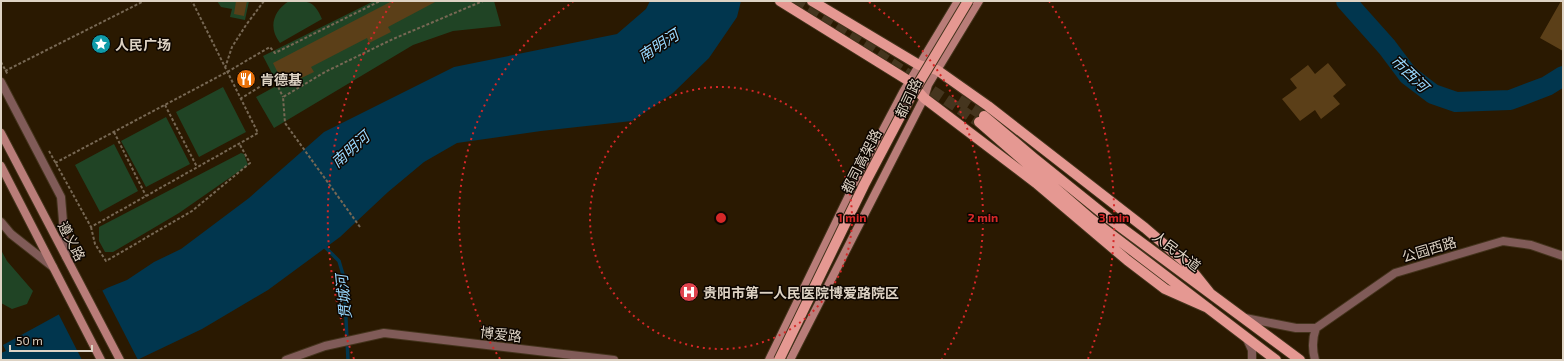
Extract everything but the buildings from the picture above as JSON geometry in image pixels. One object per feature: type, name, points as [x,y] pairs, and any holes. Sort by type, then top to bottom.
[{"type":"main road","points":[[780,1],[909,81],[924,98],[1036,183],[1127,260],[1165,289],[1208,308]]},
{"type":"main road","points":[[812,1],[919,65],[937,70],[988,106],[1145,228],[1186,263],[1210,293]]},
{"type":"main road","name":"都司路","points":[[769,360],[856,181],[909,81],[958,1]]},
{"type":"main road","name":"都司高架路","points":[[779,360],[867,178],[911,96],[968,1]]},
{"type":"main road","name":"都司路","points":[[790,360],[924,98],[928,85],[979,1]]},
{"type":"main road","name":"人民大道","points":[[1276,360],[1092,219],[982,119],[1107,216],[1300,360]]},
{"type":"main road","name":"遵义路","points":[[1,133],[120,360]]},
{"type":"main road","name":"遵义路","points":[[1,166],[101,360]]},
{"type":"street","points":[[1,82],[61,197],[66,258]]},
{"type":"street","points":[[1,222],[11,234],[54,267]]},
{"type":"street","name":"公园西路","points":[[1316,328],[1395,273],[1503,240],[1531,245],[1563,256]]},
{"type":"street","points":[[1245,318],[1296,328],[1316,328],[1312,338],[1315,360]]},
{"type":"street","name":"博爱路","points":[[286,360],[325,346],[384,333],[614,360]]},
{"type":"street","points":[[1246,337],[1252,350],[1252,360]]},
{"type":"path","points":[[5,71],[144,1]]},
{"type":"path","points":[[91,227],[258,133],[192,1]]},
{"type":"path","points":[[225,68],[232,47],[264,1]]},
{"type":"path","points":[[55,163],[227,72],[270,47],[275,53],[380,1]]},
{"type":"path","points":[[283,97],[326,72],[366,52],[483,1]]},
{"type":"path","points":[[1,62],[9,77]]},
{"type":"path","points":[[240,98],[274,78],[283,97],[285,123],[360,227]]},
{"type":"path","points":[[165,105],[197,167]]},
{"type":"path","points":[[114,132],[146,196]]},
{"type":"path","points":[[48,150],[91,227],[95,244],[106,261],[135,246],[192,211],[250,163],[239,143]]},
{"type":"green space","points":[[217,1],[249,1],[245,20],[230,17],[232,9],[221,7]]},
{"type":"green space","points":[[289,1],[310,3],[316,8],[322,19],[280,43],[274,32],[274,20],[279,10]]},
{"type":"green space","points":[[374,1],[494,1],[501,26],[453,31],[413,45],[274,128],[256,97],[278,85],[263,56]]},
{"type":"green space","points":[[223,87],[246,132],[199,157],[176,112]]},
{"type":"green space","points":[[166,117],[190,164],[146,187],[121,141]]},
{"type":"green space","points":[[114,144],[138,191],[100,212],[75,165]]},
{"type":"green space","points":[[241,153],[244,154],[248,165],[179,213],[113,252],[105,252],[99,241],[99,227]]},
{"type":"green space","points":[[1,250],[7,261],[33,291],[27,304],[12,309],[1,303]]},
{"type":"water","name":"南明河","points":[[650,1],[741,1],[737,17],[709,58],[673,93],[632,121],[541,131],[457,143],[424,162],[388,192],[340,237],[268,290],[202,329],[137,360],[1,360],[1,353],[6,351],[3,345],[107,288],[127,280],[154,262],[181,249],[249,198],[324,132],[454,67],[617,34],[646,9]]},
{"type":"pier","points":[[101,288],[138,360],[82,360],[58,313]]},
{"type":"waterway","name":"市西河","points":[[1346,1],[1387,47],[1408,75],[1433,94],[1456,102],[1510,100],[1547,86],[1563,76]]},
{"type":"waterway","name":"贯城河","points":[[323,245],[339,261],[344,278],[348,360]]},
{"type":"tunnel","points":[[794,1],[857,40],[979,122]]},
{"type":"tunnel","points":[[959,100],[984,116]]},
{"type":"place","name":"人民广场","points":[[101,44]]},
{"type":"place","name":"肯德基","points":[[246,79]]},
{"type":"place","name":"贵阳市第一人民医院博爱路院区","points":[[689,292]]}]
